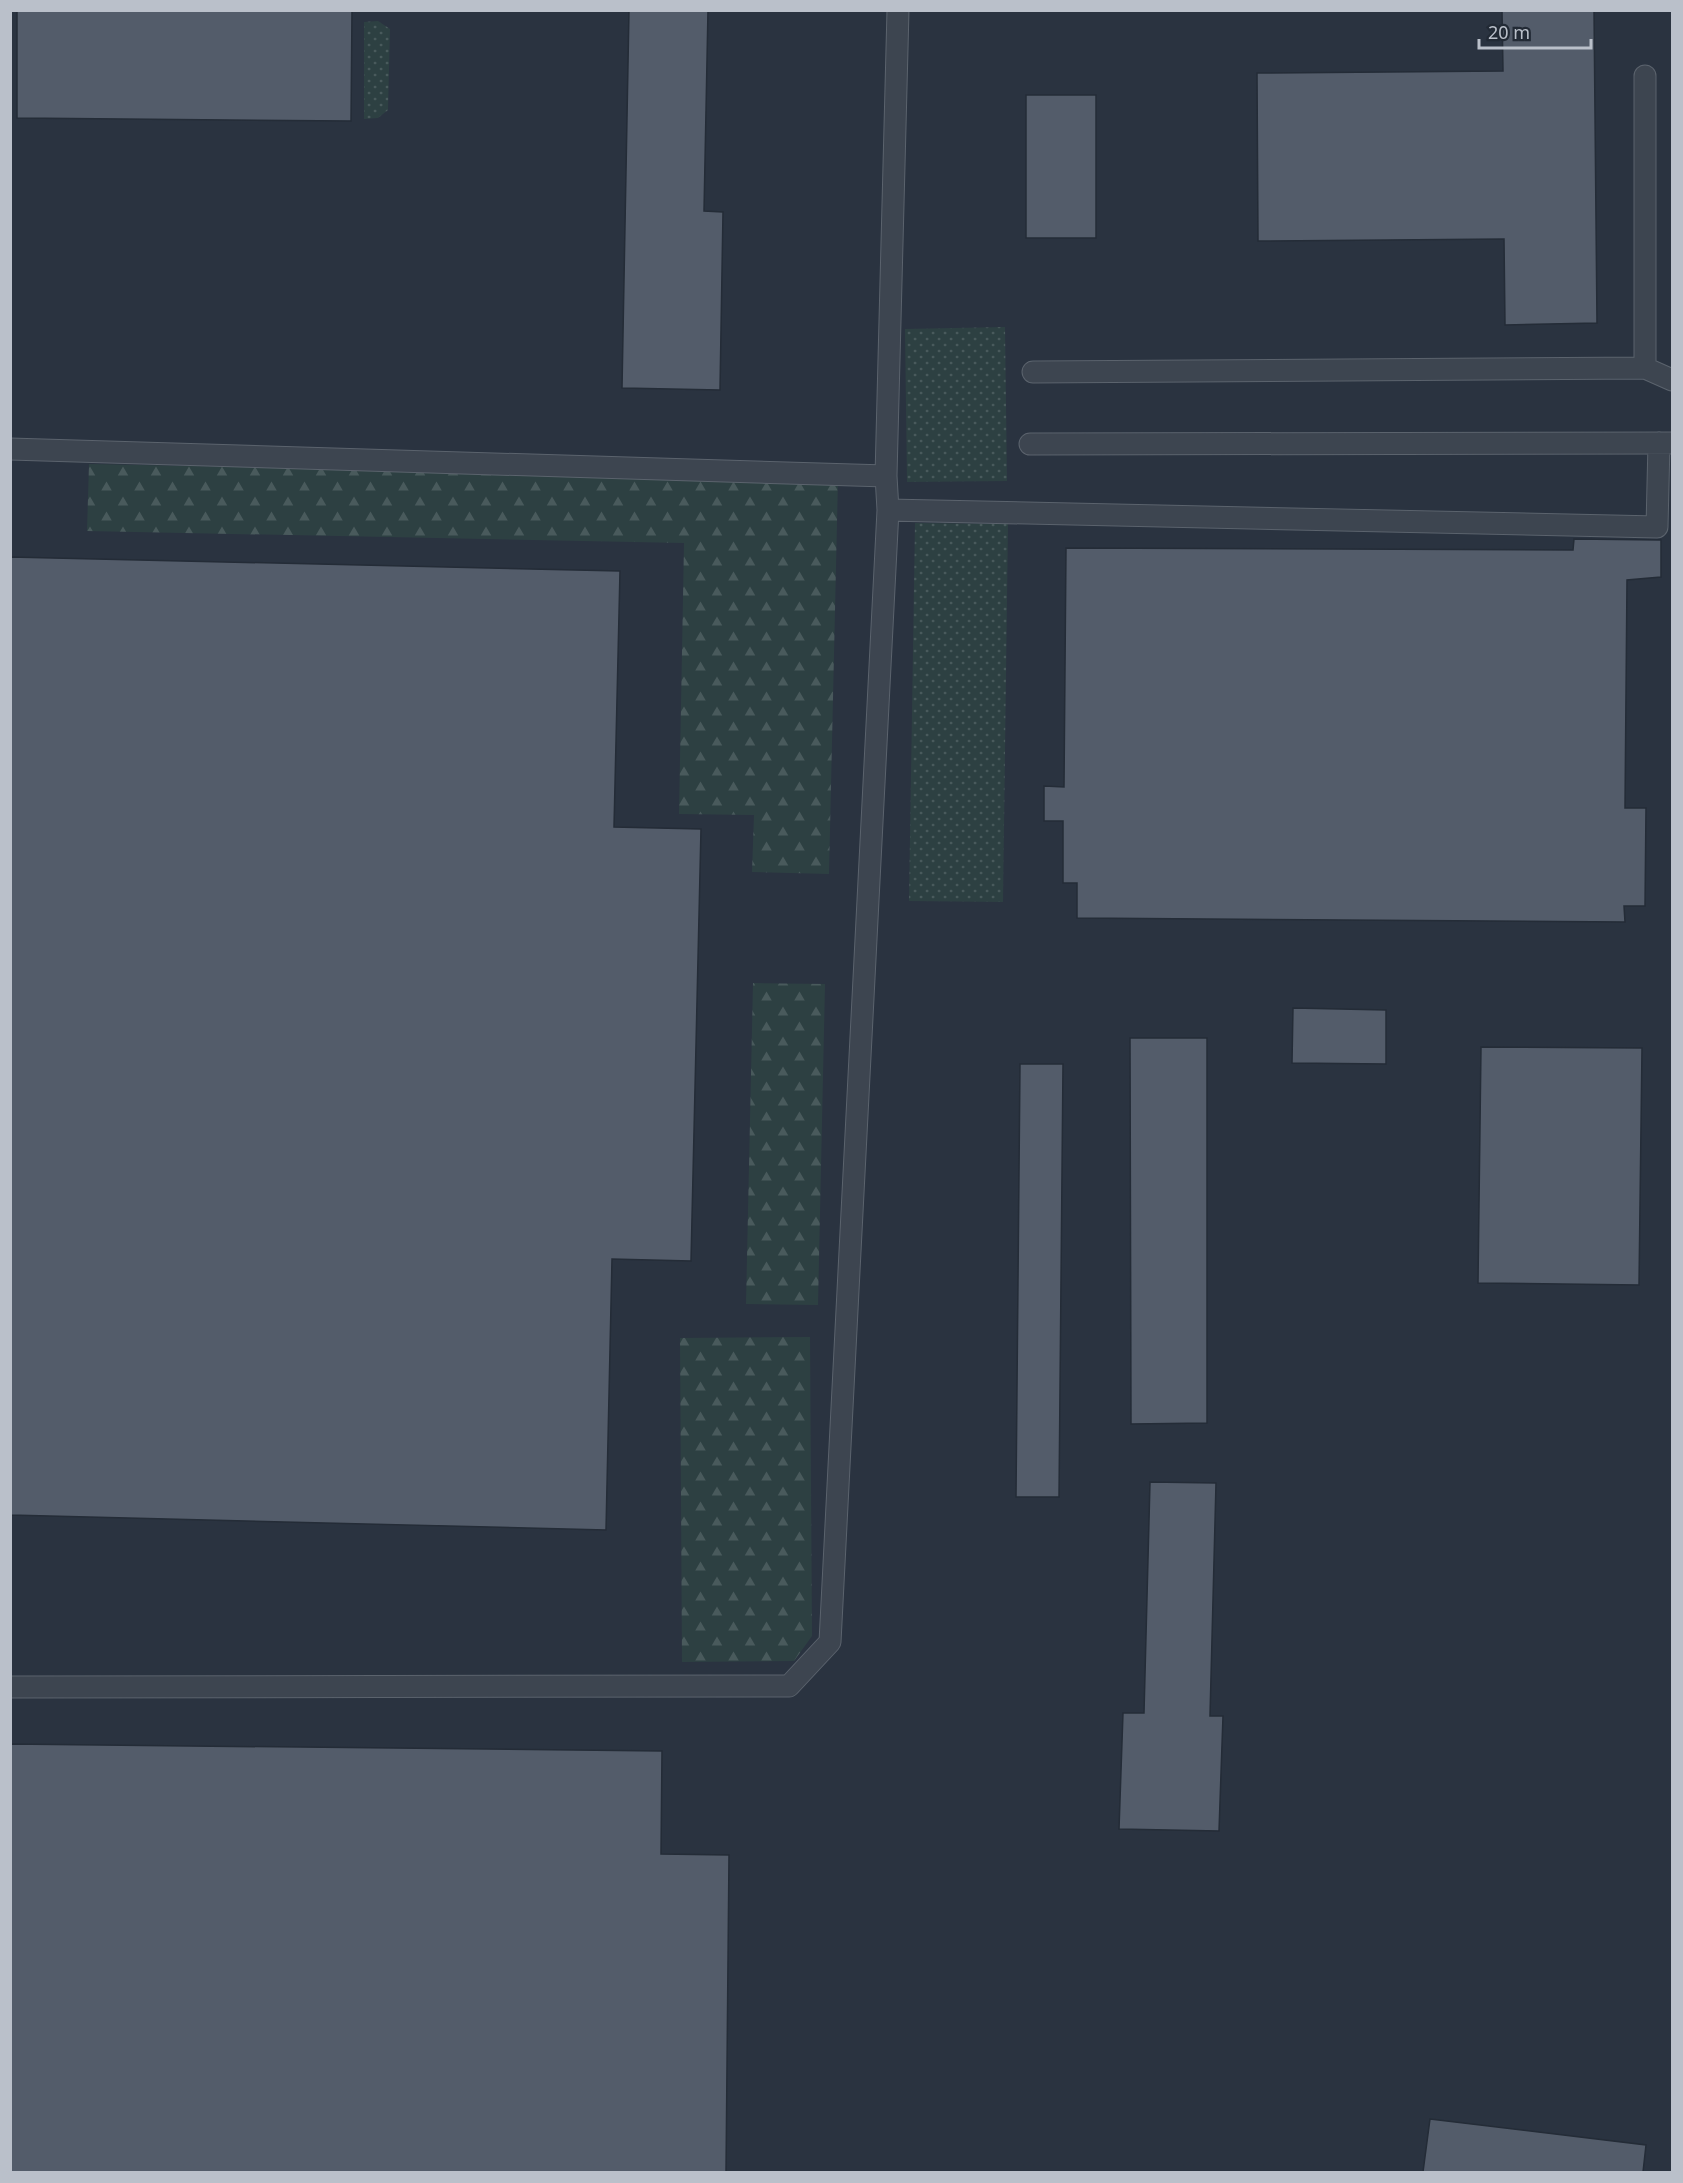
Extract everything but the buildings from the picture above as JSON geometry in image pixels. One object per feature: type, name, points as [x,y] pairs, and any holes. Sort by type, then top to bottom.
[{"type":"lane","points":[[10,1687],[789,1686],[830,1641],[888,510],[886,476],[898,10]]},
{"type":"lane","points":[[1645,76],[1645,369]]},
{"type":"lane","points":[[1033,372],[1645,369],[1672,380]]},
{"type":"lane","points":[[888,510],[1657,527],[1666,443],[1030,444]]},
{"type":"lane","points":[[10,449],[886,476]]},
{"type":"green space","points":[[378,21],[390,29],[388,110],[378,118],[364,119],[364,22]]},
{"type":"green space","points":[[1005,327],[1007,481],[907,482],[905,329]]},
{"type":"green space","points":[[89,464],[838,479],[829,874],[752,872],[754,815],[679,814],[684,543],[87,531]]},
{"type":"green space","points":[[915,523],[1008,524],[1003,902],[909,901]]},
{"type":"green space","points":[[753,983],[825,984],[818,1305],[746,1304]]},
{"type":"green space","points":[[810,1337],[812,1636],[794,1661],[682,1662],[680,1338]]}]
